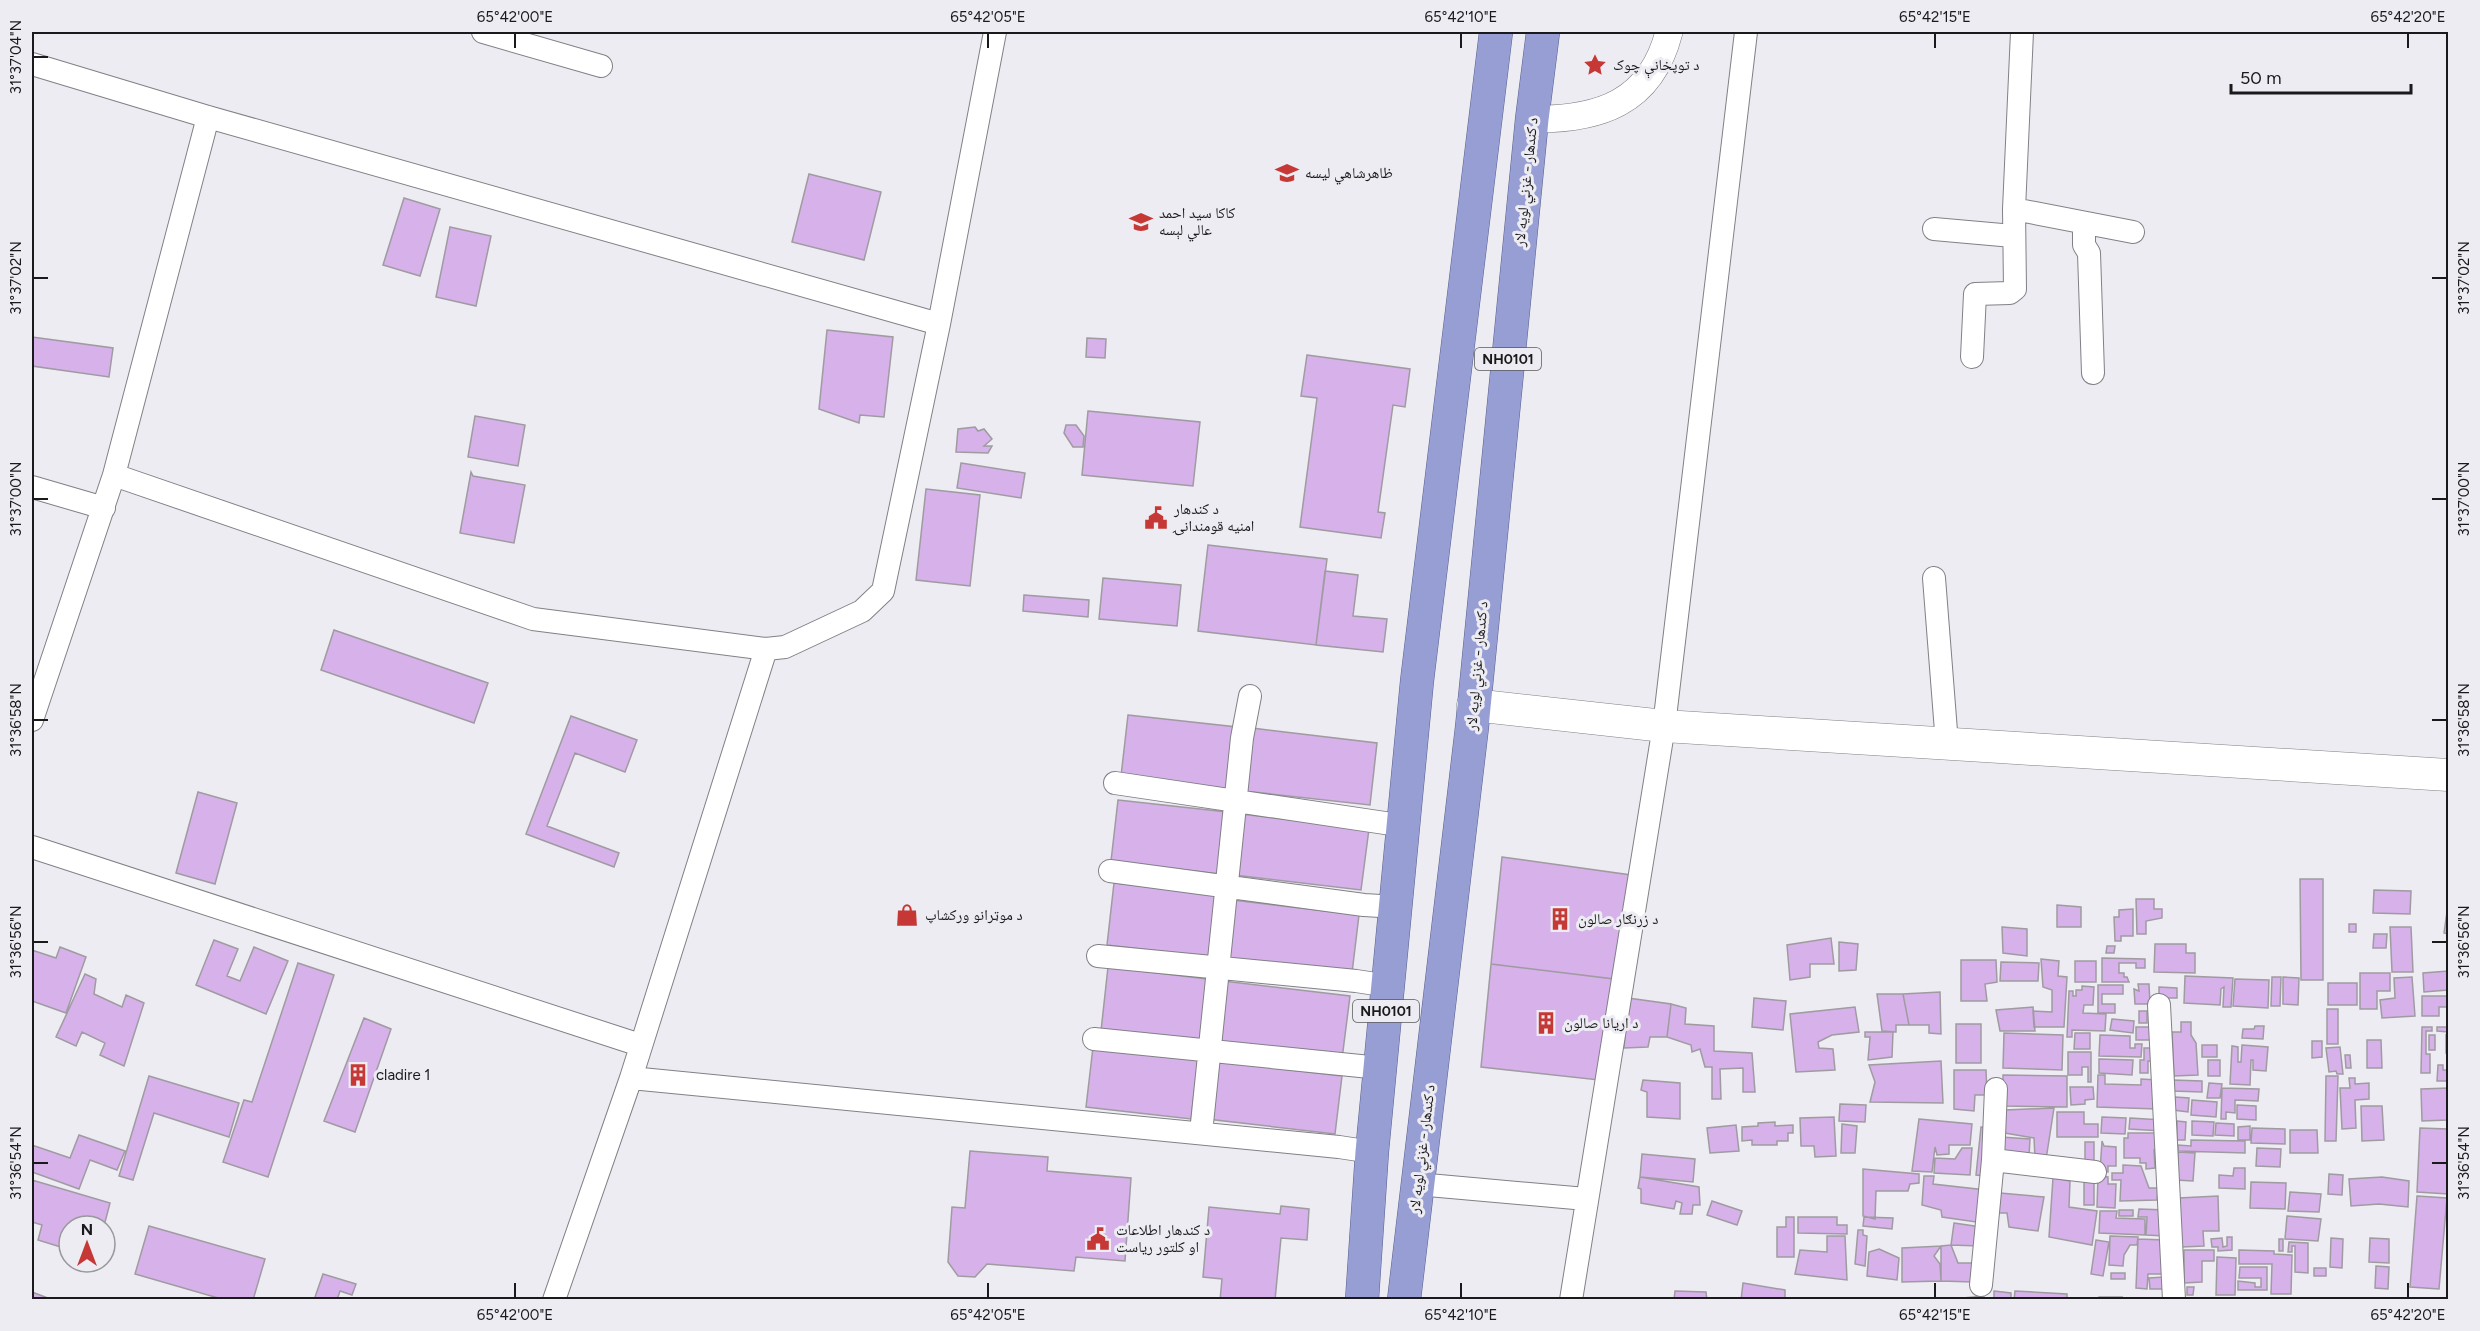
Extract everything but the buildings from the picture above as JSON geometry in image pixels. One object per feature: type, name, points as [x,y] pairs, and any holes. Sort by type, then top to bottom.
[{"type":"highway","name":"NH0101","points":[[1362,1299],[1372,1152],[1405,826],[1417,681],[1496,32]]},
{"type":"highway","name":"د کندهار - غزني لويه لار","points":[[1404,1299],[1473,705],[1542,32]]},
{"type":"main road","points":[[1473,705],[1664,726],[2448,775]]},
{"type":"street","points":[[483,32],[601,66]]},
{"type":"street","points":[[114,475],[533,619],[766,649],[785,647],[862,611],[883,591],[939,324],[996,32]]},
{"type":"street","points":[[1532,119],[1564,120],[1595,114],[1624,100],[1648,78],[1664,50],[1669,32]]},
{"type":"street","points":[[1570,1299],[1664,726],[1746,32]]},
{"type":"street","points":[[1972,357],[1975,294],[2007,294],[2014,289],[2013,209],[2022,32]]},
{"type":"street","points":[[32,64],[208,117],[939,324]]},
{"type":"street","points":[[32,720],[114,475],[208,117]]},
{"type":"street","points":[[2013,209],[2133,232]]},
{"type":"street","points":[[2084,223],[2084,245],[2089,253],[2093,373]]},
{"type":"street","points":[[1934,229],[2013,236]]},
{"type":"street","points":[[32,487],[104,508]]},
{"type":"street","points":[[1934,578],[1947,744]]},
{"type":"street","points":[[554,1299],[631,1078],[766,649]]},
{"type":"street","points":[[1201,1133],[1242,738],[1250,696]]},
{"type":"street","points":[[1115,783],[1405,826]]},
{"type":"street","points":[[32,847],[640,1045]]},
{"type":"street","points":[[1110,871],[1397,907]]},
{"type":"street","points":[[1098,956],[1389,986]]},
{"type":"street","points":[[2159,1005],[2174,1299]]},
{"type":"street","points":[[1094,1039],[1380,1068]]},
{"type":"street","points":[[631,1078],[1201,1133],[1372,1152]]},
{"type":"street","points":[[1982,1285],[1993,1160],[1996,1089]]},
{"type":"street","points":[[1993,1160],[2095,1172]]},
{"type":"street","points":[[1417,1184],[1586,1199]]},
{"type":"place","name":"د توپخانې چوک","points":[[1595,65]]},
{"type":"place","name":"ظاهرشاهي لیسه","points":[[1287,173]]},
{"type":"place","name":"کاکا سید احمد عالي لېسه","points":[[1141,222]]},
{"type":"place","name":"د کندهار امنيه قومندانۍ","points":[[1156,518]]},
{"type":"place","name":"د موټرانو ورکشاپ","points":[[907,915]]},
{"type":"place","name":"د زرنګار صالون","points":[[1560,919]]},
{"type":"place","name":"د اریانا صالون","points":[[1546,1023]]},
{"type":"place","name":"cladire 1","points":[[358,1075]]},
{"type":"place","name":"د کندهار اطلاعات او کلتور رياست","points":[[1098,1239]]}]
